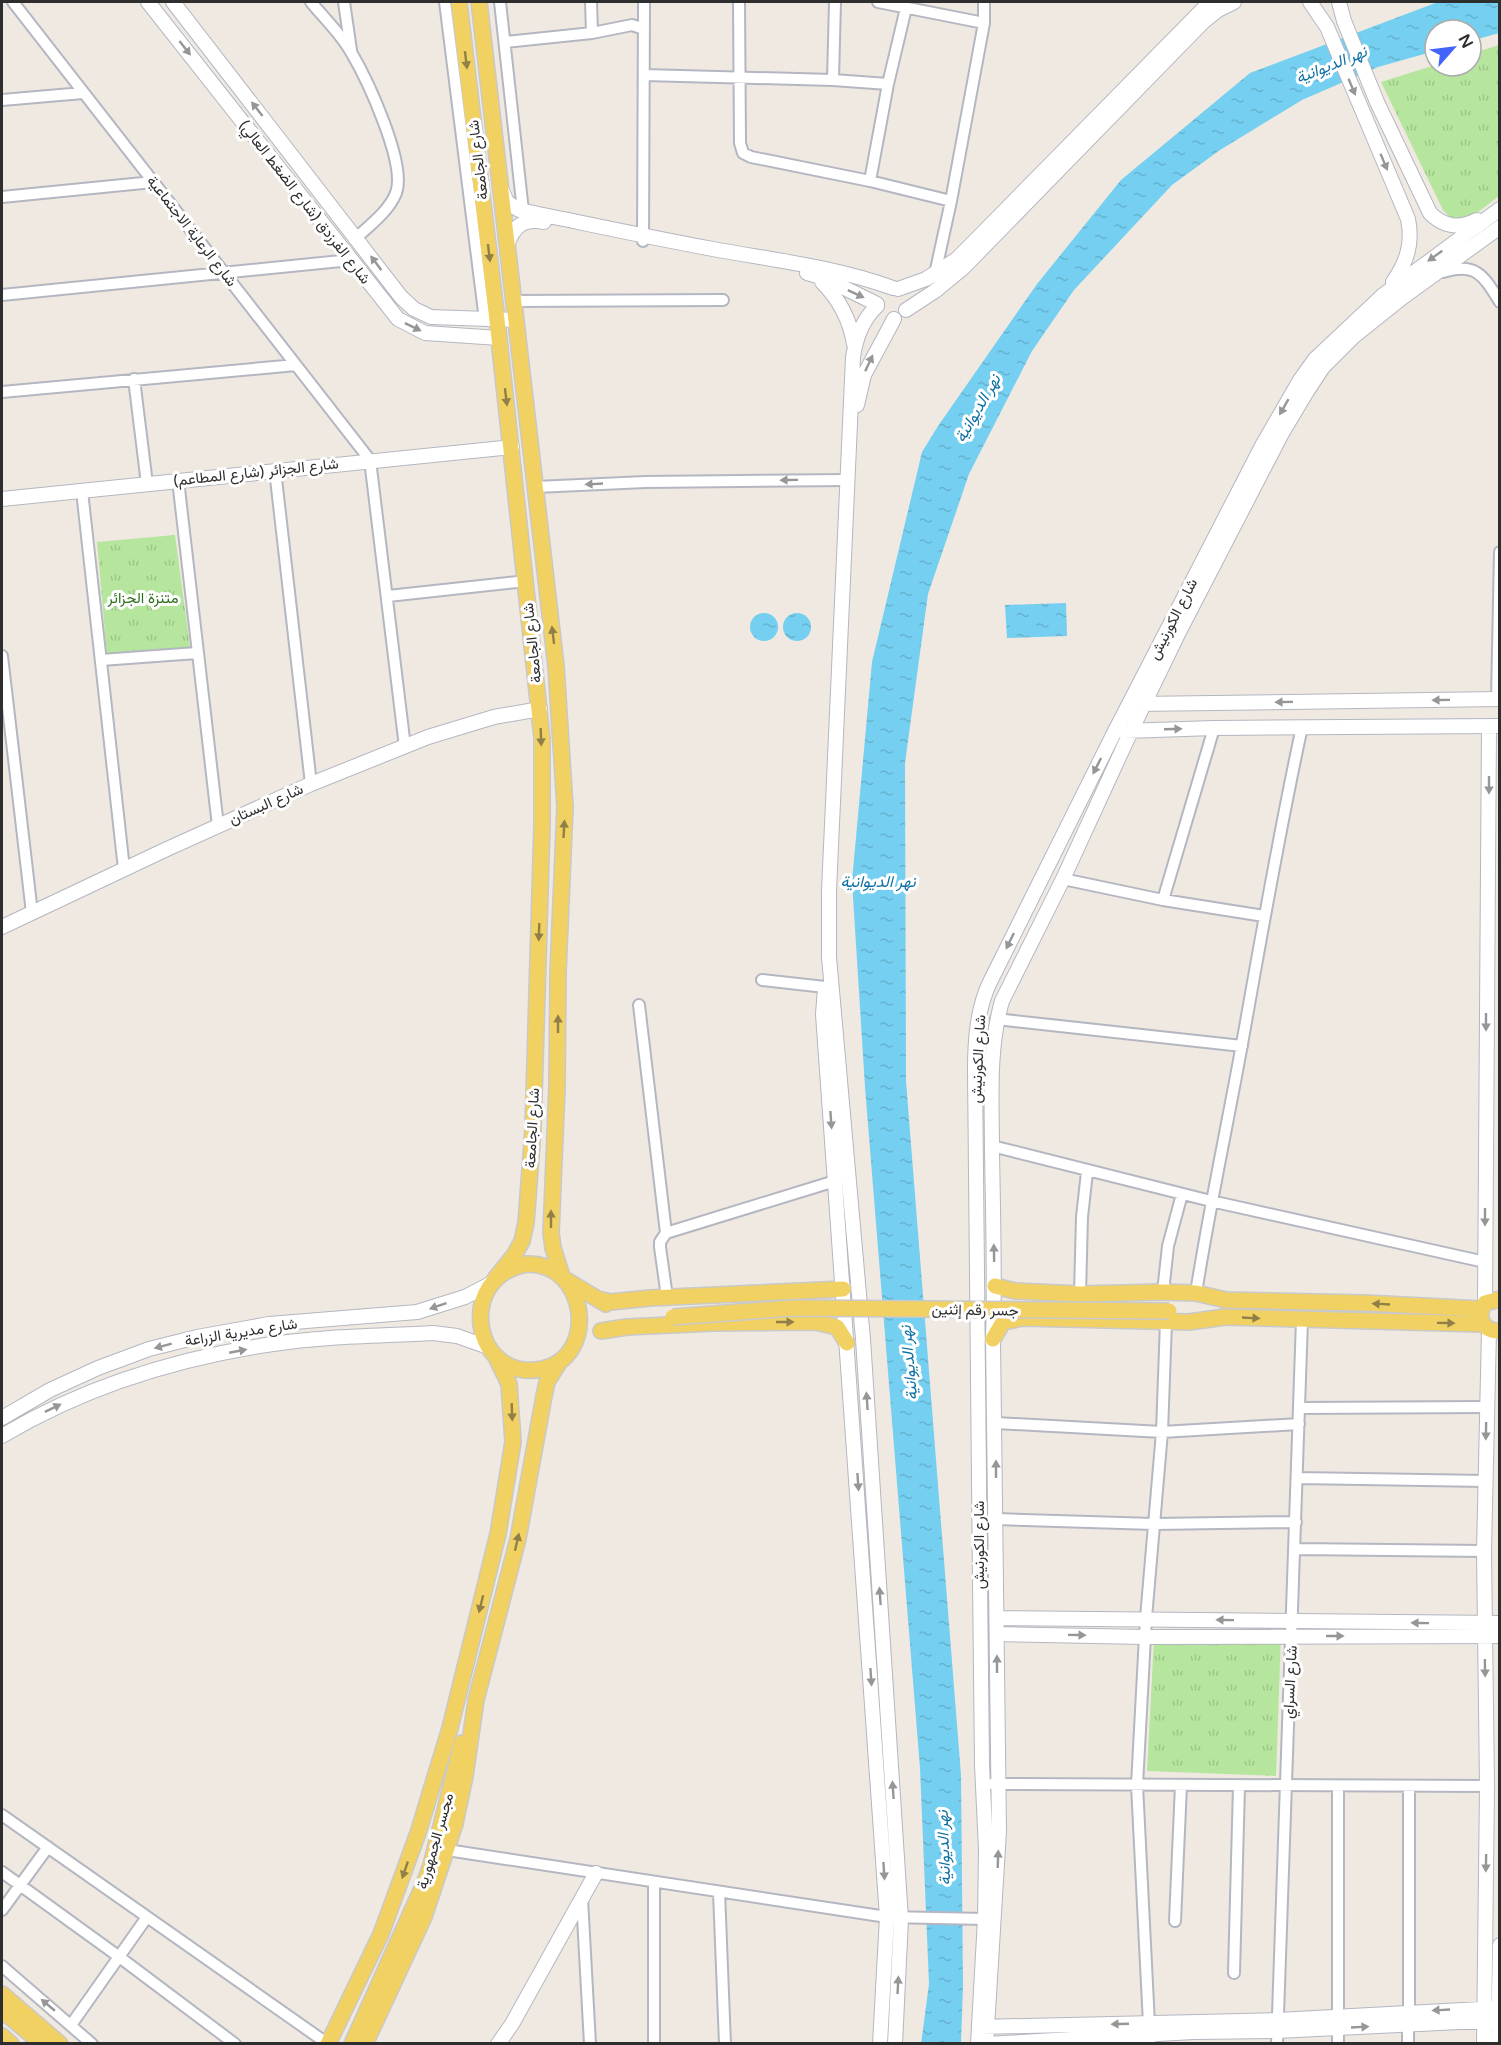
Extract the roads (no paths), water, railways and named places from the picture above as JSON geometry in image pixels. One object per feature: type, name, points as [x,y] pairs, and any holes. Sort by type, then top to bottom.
[{"type":"main road","name":"شارع الفرزدق (شارع الضغط العالي)","points":[[148,2],[393,313],[411,327],[425,333],[499,338]]},
{"type":"main road","name":"شارع الفرزدق (شارع الضغط العالي)","points":[[173,2],[405,301],[414,309],[431,317],[515,320]]},
{"type":"main road","name":"شارع الجامعة","points":[[459,2],[493,286],[491,320],[499,338],[512,447],[540,709],[542,764],[534,1129],[526,1222],[518,1247],[494,1281]]},
{"type":"main road","name":"شارع الجامعة","points":[[479,2],[556,666],[564,765],[565,807],[551,1223],[553,1248],[564,1278]]},
{"type":"main road","points":[[1206,4],[957,259],[935,274],[883,291],[877,299],[881,315],[894,319],[899,318],[906,310],[935,291],[964,267],[1203,22],[1233,2]]},
{"type":"main road","points":[[1339,2],[1344,21],[1377,102],[1430,213],[1446,225],[1456,227],[1496,211]]},
{"type":"main road","points":[[1310,3],[1327,27],[1404,209],[1410,229],[1406,260],[1382,296]]},
{"type":"main road","points":[[499,181],[507,202],[512,207],[523,211],[643,239],[814,274],[877,305]]},
{"type":"main road","name":"شارع الكورنيش","points":[[978,2043],[983,2027],[997,1886],[996,1424],[992,1146],[992,1063],[996,1019],[1002,1001],[1080,844],[1131,731],[1136,704],[1263,444],[1300,380],[1315,359],[1382,296],[1496,211]]},
{"type":"main road","points":[[507,247],[515,228],[530,221],[833,271],[895,288],[908,300],[906,310]]},
{"type":"main road","points":[[334,238],[348,226]]},
{"type":"main road","name":"شارع الكورنيش","points":[[986,2043],[983,2027],[982,1919],[986,1850],[982,1765],[975,1059],[977,1026],[985,992],[1115,731],[1136,704],[1179,632],[1281,435],[1314,380],[1323,367],[1353,338],[1403,297],[1500,227]]},
{"type":"main road","points":[[814,274],[840,304],[848,320],[855,346]]},
{"type":"main road","points":[[493,286],[501,294],[512,295]]},
{"type":"main road","points":[[393,313],[405,301]]},
{"type":"main road","points":[[877,305],[863,322],[855,346],[829,891],[829,957],[851,1289],[847,1343],[894,1918],[880,2043]]},
{"type":"main road","points":[[849,439],[864,375],[894,319]]},
{"type":"main road","name":"شارع الجزائر (شارع المطاعم)","points":[[2,499],[512,447]]},
{"type":"main road","points":[[535,667],[556,666]]},
{"type":"main road","points":[[1136,704],[1498,699]]},
{"type":"main road","points":[[1342,701],[1344,727]]},
{"type":"main road","name":"شارع البستان","points":[[2,927],[311,784],[470,723],[540,709]]},
{"type":"main road","points":[[1115,731],[1494,726],[1493,995],[1485,1262],[1490,1316],[1484,1551],[1487,1786],[1484,1991],[1491,2019]]},
{"type":"main road","points":[[542,764],[564,765]]},
{"type":"main road","points":[[1061,837],[1080,844]]},
{"type":"main road","points":[[829,957],[824,1014],[836,1181],[851,1289],[863,1339],[894,1918],[895,2043]]},
{"type":"main road","points":[[985,992],[1002,1001]]},
{"type":"main road","points":[[975,1059],[992,1063]]},
{"type":"main road","points":[[328,2043],[381,1934],[418,1833],[453,1714],[498,1534],[513,1442],[509,1384],[482,1335],[480,1321],[485,1295],[494,1281],[511,1268],[527,1264],[549,1268],[607,1305],[631,1309],[851,1289]]},
{"type":"main road","points":[[365,2043],[424,1917],[447,1850],[465,1776],[476,1700],[518,1539],[547,1382],[572,1346],[578,1330],[580,1315],[576,1299],[564,1278]]},
{"type":"main road","name":"شارع مديرية الزراعة","points":[[2,1418],[50,1390],[98,1368],[159,1347],[197,1337],[269,1324],[417,1312],[465,1297],[494,1281]]},
{"type":"main road","points":[[995,1286],[1009,1291],[1080,1294],[1225,1317],[1302,1320],[1490,1316]]},
{"type":"main road","points":[[1165,1306],[1196,1293],[1226,1300]]},
{"type":"main road","name":"جسر رقم إثنين","points":[[671,1307],[872,1299],[1165,1306]]},
{"type":"main road","points":[[993,1340],[1003,1322],[1016,1319],[1226,1300],[1365,1303],[1490,1316]]},
{"type":"main road","points":[[572,1346],[619,1323],[671,1307]]},
{"type":"main road","points":[[601,1331],[627,1327],[713,1323],[816,1322],[837,1327],[847,1343]]},
{"type":"main road","name":"شارع مديرية الزراعة","points":[[2,1436],[70,1400],[151,1370],[273,1344],[433,1333],[457,1335],[492,1352]]},
{"type":"main road","points":[[847,1343],[863,1339]]},
{"type":"main road","points":[[492,1352],[508,1364],[532,1370],[560,1361]]},
{"type":"main road","points":[[980,1580],[996,1581]]},
{"type":"main road","points":[[997,1618],[1146,1618],[1293,1629]]},
{"type":"main road","points":[[1484,1630],[1500,1623]]},
{"type":"main road","points":[[997,1634],[1146,1637],[1293,1629],[1484,1630],[1500,1636]]},
{"type":"main road","name":"مجسر الجمهورية","points":[[343,2043],[417,1875],[476,1700]]},
{"type":"main road","name":"مجسر الجمهورية","points":[[352,2043],[431,1865],[445,1789],[453,1714]]},
{"type":"main road","points":[[982,1765],[991,1773],[998,1765]]},
{"type":"main road","points":[[498,2043],[512,2024],[596,1873]]},
{"type":"main road","points":[[1491,2019],[1500,1945]]},
{"type":"main road","points":[[2,1994],[60,2043]]},
{"type":"main road","points":[[2,2010],[20,2039]]},
{"type":"main road","points":[[986,2043],[1150,2034],[1277,2031],[1338,2022],[1408,2018],[1491,2019]]},
{"type":"main road","points":[[2,2024],[20,2039]]},
{"type":"main road","points":[[983,2027],[1150,2034]]},
{"type":"main road","points":[[2,2036],[42,2043]]},
{"type":"street","name":"شارع الرعاية الاجتماعية","points":[[12,2],[370,460]]},
{"type":"street","points":[[311,2],[351,51],[379,110],[391,144],[399,179],[396,194],[387,207],[356,238]]},
{"type":"street","points":[[344,2],[351,51]]},
{"type":"street","points":[[445,2],[491,320]]},
{"type":"street","points":[[500,2],[523,211]]},
{"type":"street","points":[[591,2],[592,33]]},
{"type":"street","points":[[643,239],[644,2]]},
{"type":"street","points":[[739,2],[740,143],[743,153],[751,157],[870,181],[951,201]]},
{"type":"street","points":[[833,80],[835,2]]},
{"type":"street","points":[[878,2],[984,23]]},
{"type":"street","points":[[935,274],[984,23],[984,2]]},
{"type":"street","points":[[870,181],[888,84],[906,8]]},
{"type":"street","points":[[505,42],[592,33],[632,25],[644,29]]},
{"type":"street","points":[[644,75],[833,80],[888,84]]},
{"type":"street","points":[[2,100],[83,93]]},
{"type":"street","points":[[2,197],[153,182]]},
{"type":"street","points":[[2,295],[351,260]]},
{"type":"street","points":[[1437,274],[1454,268],[1473,269],[1483,276],[1500,302]]},
{"type":"street","points":[[512,295],[723,300]]},
{"type":"street","points":[[2,392],[296,365]]},
{"type":"street","points":[[134,379],[147,484]]},
{"type":"street","points":[[370,460],[405,747]]},
{"type":"street","points":[[275,470],[311,784]]},
{"type":"street","points":[[178,480],[218,826]]},
{"type":"street","points":[[536,487],[645,482],[848,480]]},
{"type":"street","points":[[82,491],[124,869]]},
{"type":"street","points":[[1498,699],[1500,552]]},
{"type":"street","points":[[388,596],[526,581]]},
{"type":"street","points":[[101,660],[197,653]]},
{"type":"street","points":[[2,656],[32,913]]},
{"type":"street","points":[[1196,1293],[1281,824],[1302,727]]},
{"type":"street","points":[[1163,900],[1214,728]]},
{"type":"street","points":[[1063,879],[1163,900],[1264,916]]},
{"type":"street","points":[[762,980],[825,987]]},
{"type":"street","points":[[639,1005],[666,1233]]},
{"type":"street","points":[[996,1019],[1242,1046]]},
{"type":"street","points":[[992,1146],[1087,1172],[1485,1262]]},
{"type":"street","points":[[1080,1294],[1082,1216],[1087,1172]]},
{"type":"street","points":[[671,1307],[660,1247],[660,1242],[666,1233],[836,1181]]},
{"type":"street","points":[[1150,2034],[1137,1785],[1146,1618],[1161,1432],[1168,1246],[1182,1194]]},
{"type":"street","name":"شارع السراي","points":[[1277,2031],[1293,1629],[1302,1320]]},
{"type":"street","points":[[1300,1408],[1486,1407]]},
{"type":"street","points":[[996,1424],[1161,1432],[1299,1424]]},
{"type":"street","points":[[1298,1478],[1486,1481]]},
{"type":"street","points":[[996,1519],[1154,1524],[1296,1522]]},
{"type":"street","points":[[1295,1549],[1484,1551]]},
{"type":"street","points":[[983,1785],[1487,1786]]},
{"type":"street","points":[[1175,1921],[1181,1785]]},
{"type":"street","points":[[1234,1973],[1239,1786]]},
{"type":"street","points":[[1338,1786],[1338,2043]]},
{"type":"street","points":[[1408,2043],[1409,1786]]},
{"type":"street","points":[[2,1815],[328,2043]]},
{"type":"street","points":[[2,1910],[48,1847]]},
{"type":"street","points":[[447,1850],[894,1918],[982,1919]]},
{"type":"street","points":[[2,1872],[235,2043]]},
{"type":"street","points":[[654,1882],[654,2043]]},
{"type":"street","points":[[719,1892],[725,2043]]},
{"type":"street","points":[[582,1899],[590,2043]]},
{"type":"street","points":[[71,2025],[147,1917]]},
{"type":"street","points":[[2,1966],[92,2043]]},
{"type":"water","name":"نهر الديوانية","points":[[1438,2],[1499,2],[1499,33],[1483,38],[1483,18],[1423,18],[1423,54],[1378,67],[1302,100],[1220,150],[1172,185],[1074,290],[1032,351],[969,474],[928,594],[905,763],[906,1081],[961,1775],[963,1986],[961,2043],[921,2044],[929,1984],[920,1768],[865,1087],[852,881],[872,662],[922,452],[938,426],[1037,284],[1121,180],[1250,73]]},
{"type":"water","points":[[1066,603],[1067,636],[1007,638],[1005,605]]},
{"type":"water","points":[[764,613],[774,617],[778,627],[774,637],[764,641],[754,637],[750,627],[754,617]]},
{"type":"water","points":[[797,613],[807,617],[811,627],[807,637],[797,641],[787,637],[783,627],[787,617]]},
{"type":"park label","name":"متنزة الجزائر","points":[[143,598]]}]
